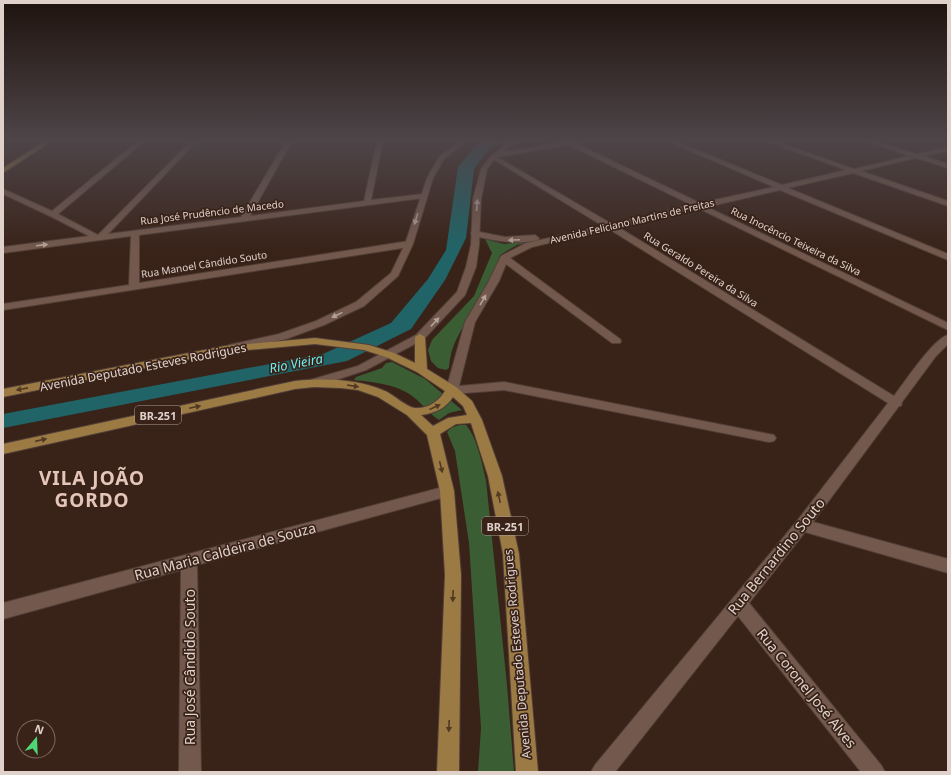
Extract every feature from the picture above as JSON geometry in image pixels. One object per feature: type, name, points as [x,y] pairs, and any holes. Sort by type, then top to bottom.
[{"type":"main road","points":[[420,337],[420,370]]},
{"type":"main road","name":"Avenida Deputado Esteves Rodrigues","points":[[3,393],[225,349],[315,341],[365,347],[390,355],[420,370],[452,390],[468,404],[476,420],[494,476],[511,554],[527,772]]},
{"type":"main road","name":"BR-251","points":[[3,448],[295,385],[314,383],[341,384],[360,387],[382,394],[411,412],[433,433]]},
{"type":"main road","points":[[411,412],[426,411],[435,408],[442,404],[452,390]]},
{"type":"main road","points":[[448,772],[453,575],[447,492],[433,433],[447,422],[456,419],[476,420]]},
{"type":"street","points":[[53,214],[98,177]]},
{"type":"street","points":[[3,191],[53,214],[99,238],[159,177]]},
{"type":"street","points":[[244,219],[269,177]]},
{"type":"street","points":[[367,203],[372,177]]},
{"type":"street","points":[[225,349],[282,337],[320,323],[360,304],[395,274],[409,244],[423,196],[430,177]]},
{"type":"street","points":[[314,383],[362,368],[390,355],[420,337],[462,293],[471,267],[477,199],[482,177]]},
{"type":"street","name":"Rua Geraldo Pereira da Silva","points":[[529,177],[897,403]]},
{"type":"street","name":"Rua Inocêncio Teixeira da Silva","points":[[640,177],[700,206],[948,336]]},
{"type":"street","points":[[756,177],[948,257]]},
{"type":"street","name":"Avenida Feliciano Martins de Freitas","points":[[504,258],[529,245],[606,224],[691,202],[802,177]]},
{"type":"street","name":"Avenida Feliciano Martins de Freitas","points":[[475,234],[498,240],[523,240],[700,206],[827,177]]},
{"type":"street","points":[[871,177],[948,204]]},
{"type":"street","name":"Rua José Prudêncio de Macedo","points":[[3,250],[423,196]]},
{"type":"street","points":[[134,286],[136,233]]},
{"type":"street","name":"Rua Manoel Cândido Souto","points":[[3,307],[409,244]]},
{"type":"street","points":[[616,341],[504,258],[494,281],[468,326],[452,390],[504,386],[769,438]]},
{"type":"street","name":"Rua Bernardino Souto","points":[[602,772],[802,525],[897,403],[932,354],[948,336]]},
{"type":"street","name":"Rua Maria Caldeira de Souza","points":[[3,611],[447,492]]},
{"type":"street","points":[[802,525],[948,566]]},
{"type":"street","name":"Rua José Cândido Souto","points":[[188,561],[190,772]]},
{"type":"street","name":"Rua Coronel José Alves","points":[[739,604],[874,772]]},
{"type":"green space","points":[[485,239],[504,244],[534,241],[517,245],[500,255],[488,286],[456,340],[451,353],[449,368],[446,370],[438,368],[431,361],[428,350],[432,340],[474,296],[492,253]]},
{"type":"green space","points":[[392,362],[425,379],[462,410],[449,413],[439,420],[410,394],[403,390],[378,383],[354,380],[356,377],[382,368],[386,363]]},
{"type":"green space","points":[[459,425],[466,425],[473,436],[479,451],[486,480],[507,685],[514,772],[478,772],[481,728],[469,543],[455,451],[447,432],[451,428]]},
{"type":"water","name":"Rio Vieira","points":[[457,177],[473,177],[466,238],[445,280],[411,329],[347,361],[3,428],[3,414],[323,354],[391,323],[428,279],[446,250]]},
{"type":"district","name":"VILA JOÃO GORDO","points":[[92,489]]}]
